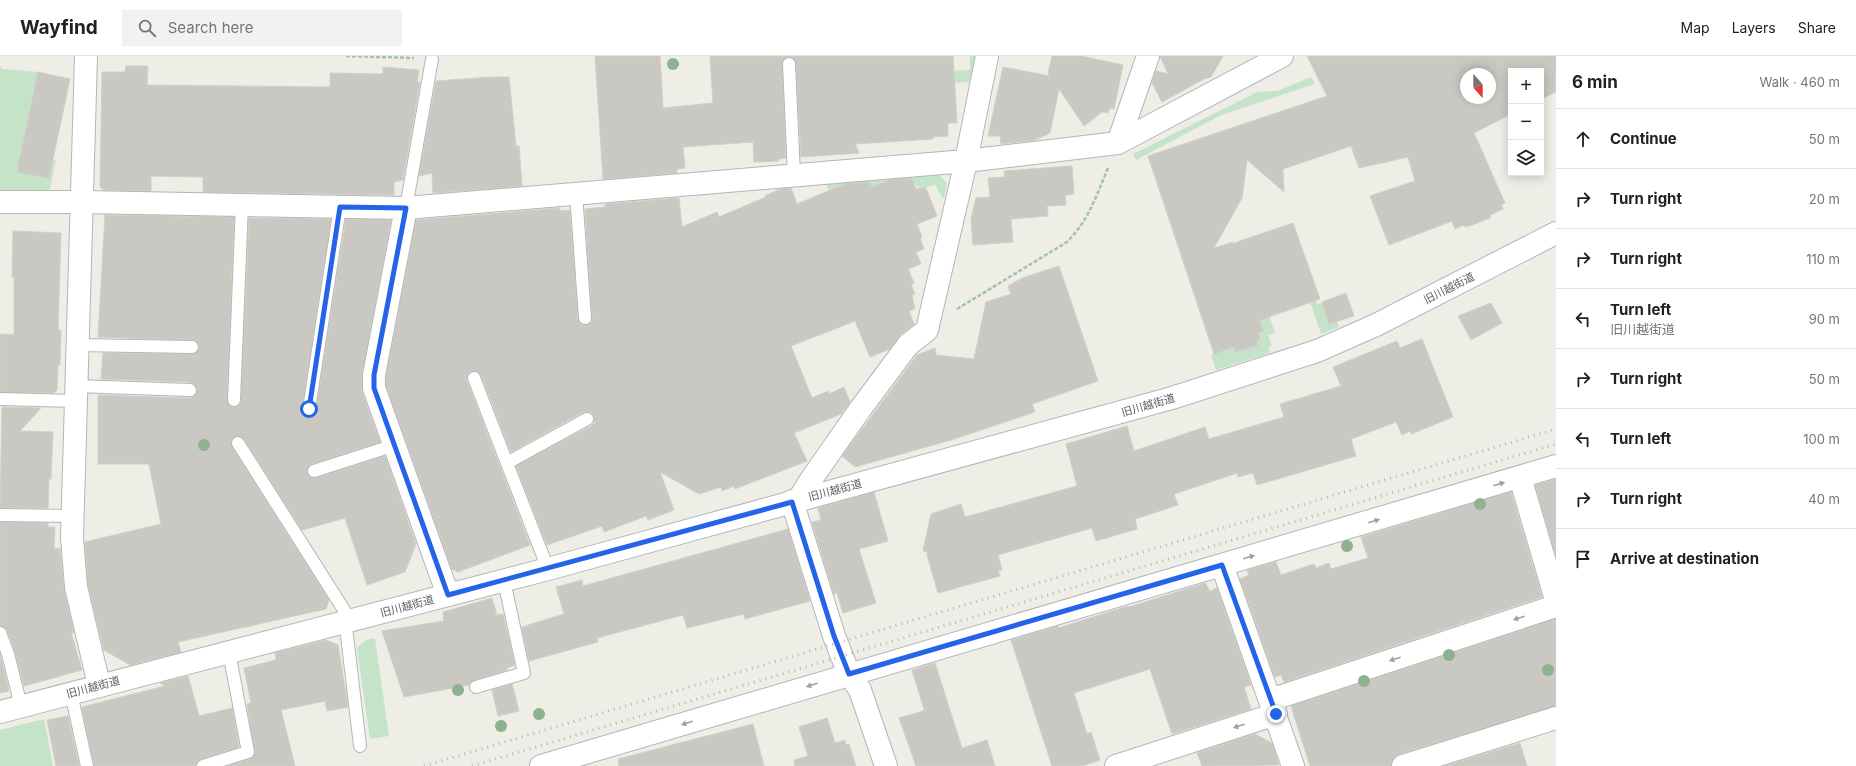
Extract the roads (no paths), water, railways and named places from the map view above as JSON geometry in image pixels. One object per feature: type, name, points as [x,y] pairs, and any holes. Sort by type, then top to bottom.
[{"type":"street","points":[[86,56],[83,202],[72,516],[73,563],[76,587],[99,685]]},
{"type":"street","points":[[886,766],[860,690],[849,674],[834,636],[796,500],[908,345],[927,330],[966,161],[988,56]]},
{"type":"street","points":[[1118,143],[1148,56]]},
{"type":"street","points":[[0,202],[83,202],[406,208],[966,161],[1118,143],[1282,56]]},
{"type":"street","points":[[406,208],[374,375],[374,388],[448,595]]},
{"type":"street","name":"旧川越街道","points":[[0,712],[99,685],[504,581],[1172,398],[1317,351],[1376,325],[1556,233]]},
{"type":"street","points":[[541,766],[1556,466]]},
{"type":"street","points":[[1520,477],[1556,600]]},
{"type":"street","points":[[1222,565],[1293,766]]},
{"type":"street","points":[[1116,766],[1273,707],[1556,606]]},
{"type":"street","points":[[1403,766],[1556,718]]},
{"type":"lane","points":[[406,208],[432,59]]},
{"type":"lane","points":[[789,64],[794,175]]},
{"type":"lane","points":[[576,193],[585,318]]},
{"type":"lane","points":[[234,400],[242,205]]},
{"type":"lane","points":[[309,409],[340,207]]},
{"type":"lane","points":[[78,345],[192,347]]},
{"type":"lane","points":[[474,378],[548,569]]},
{"type":"lane","points":[[0,399],[76,394],[190,390]]},
{"type":"lane","points":[[507,463],[587,418]]},
{"type":"lane","points":[[238,443],[344,610],[360,746]]},
{"type":"lane","points":[[314,471],[395,444]]},
{"type":"lane","points":[[0,515],[72,516]]},
{"type":"lane","points":[[476,687],[524,673],[504,581]]},
{"type":"lane","points":[[0,633],[8,654],[21,706]]},
{"type":"lane","points":[[204,766],[248,752],[229,652]]},
{"type":"lane","points":[[71,693],[87,766]]},
{"type":"railway","points":[[424,766],[1556,429]]},
{"type":"railway","points":[[472,766],[1556,444]]}]
